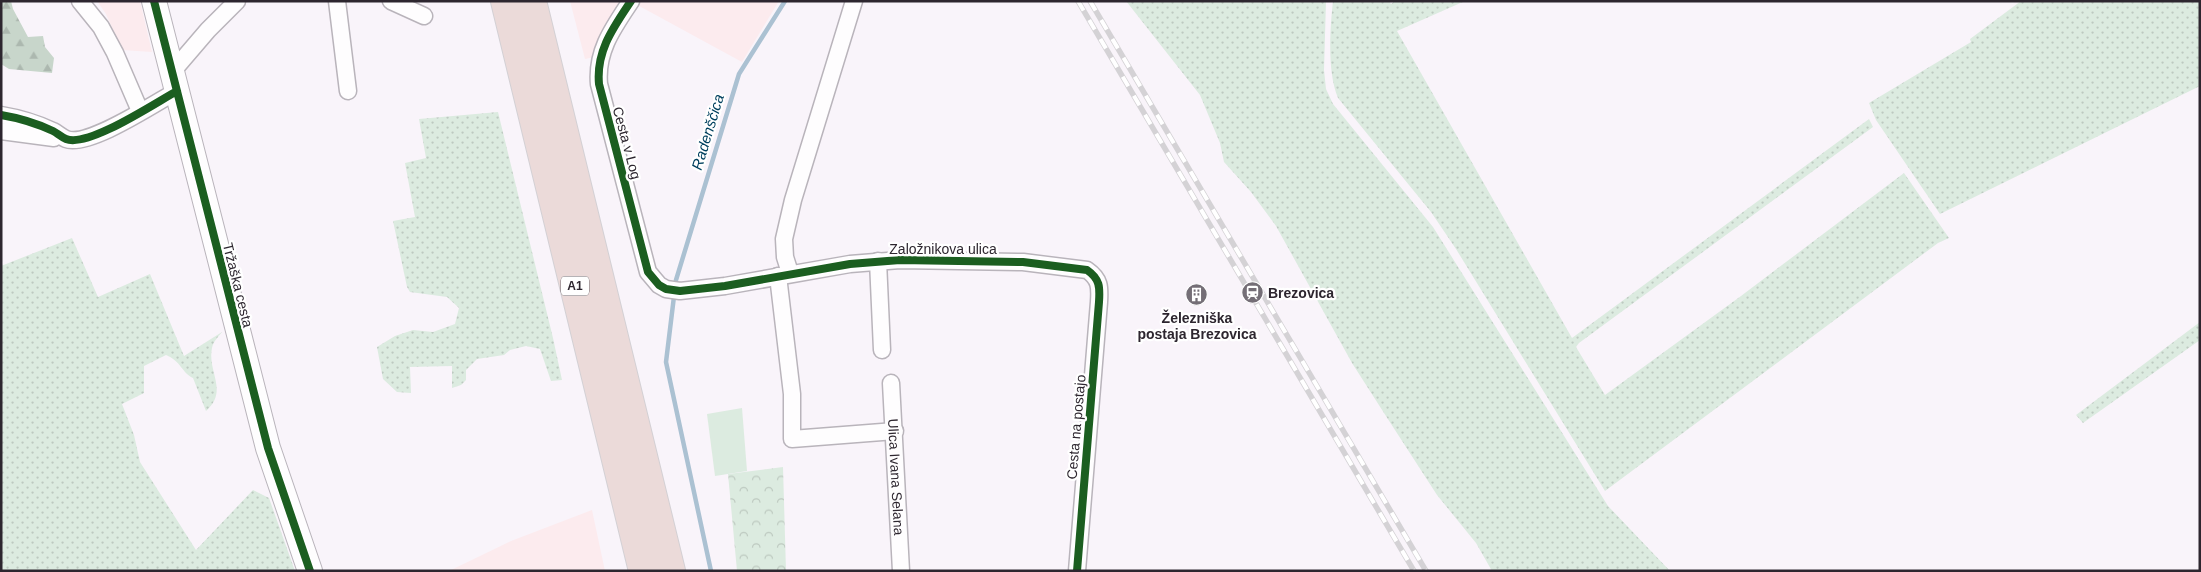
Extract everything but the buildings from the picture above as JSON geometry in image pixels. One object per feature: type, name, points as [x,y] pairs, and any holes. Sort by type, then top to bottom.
[{"type":"highway","name":"A1","points":[[505,1],[643,571]]},
{"type":"highway","name":"A1","points":[[532,1],[671,571]]},
{"type":"main road","name":"Tržaška cesta","points":[[154,1],[268,448],[310,571]]},
{"type":"street","points":[[80,1],[101,27],[115,53],[140,111]]},
{"type":"street","points":[[1,131],[80,140],[93,136],[140,111],[175,82],[208,30],[238,1]]},
{"type":"street","points":[[337,1],[348,91]]},
{"type":"street","points":[[391,1],[424,16]]},
{"type":"street","name":"Cesta v Log","points":[[631,1],[617,22],[600,55],[598,72],[599,84],[648,272],[659,285],[673,290],[724,286],[784,275]]},
{"type":"street","points":[[854,1],[791,208],[784,239],[784,275],[792,394],[792,439],[895,432]]},
{"type":"street","points":[[1,115],[19,118],[55,132],[66,139]]},
{"type":"street","name":"Založnikova ulica","points":[[784,275],[878,261],[952,259],[1023,262],[1088,270],[1096,276],[1100,286]]},
{"type":"street","points":[[878,261],[882,350]]},
{"type":"street","name":"Cesta na postajo","points":[[1077,571],[1100,286]]},
{"type":"street","name":"Ulica Ivana Selana","points":[[891,384],[901,571]]},
{"type":"shaded area","points":[[97,1],[140,1],[152,52],[122,50],[106,14]]},
{"type":"shaded area","points":[[570,1],[627,1],[594,57],[585,59]]},
{"type":"shaded area","points":[[630,1],[779,1],[742,62]]},
{"type":"shaded area","points":[[592,510],[605,571],[449,571],[511,541]]},
{"type":"green space","points":[[1,1],[11,1],[13,9],[28,37],[43,36],[45,47],[54,58],[52,73],[9,69],[1,64]]},
{"type":"green space","points":[[1126,1],[1326,1],[1324,70],[1326,89],[1333,104],[1433,227],[1608,506],[1670,571],[1492,571],[1476,543],[1437,495],[1352,363],[1276,226],[1251,192],[1224,162],[1220,143],[1200,95]]},
{"type":"green space","points":[[1333,1],[1389,1],[1391,4],[1395,1],[1465,1],[1397,31],[1572,338],[1869,119],[1873,127],[1579,343],[1576,347],[1605,395],[1741,296],[1904,173],[1949,238],[1938,243],[1605,491],[1456,249],[1431,212],[1338,98],[1332,76],[1331,63],[1330,37]]},
{"type":"green space","points":[[2021,1],[2200,1],[2200,86],[1940,214],[1876,120],[1869,103],[1971,42],[1970,39]]},
{"type":"green space","points":[[498,112],[562,380],[551,381],[540,349],[526,346],[510,350],[504,355],[477,359],[466,370],[466,380],[461,385],[452,388],[452,366],[410,367],[411,393],[397,392],[383,379],[377,347],[395,336],[413,330],[433,332],[455,324],[459,308],[447,297],[410,292],[407,287],[393,221],[415,217],[405,163],[426,158],[419,119]]},
{"type":"green space","points":[[72,238],[98,297],[150,274],[184,356],[222,332],[212,348],[211,357],[216,381],[216,396],[213,404],[206,411],[193,378],[175,360],[166,355],[144,366],[144,393],[122,404],[134,435],[140,462],[196,550],[253,490],[269,498],[295,571],[1,571],[1,266]]},
{"type":"green space","points":[[2200,322],[2200,340],[2083,423],[2076,415]]},
{"type":"green space","points":[[742,408],[747,471],[715,476],[707,414]]},
{"type":"green space","points":[[783,467],[786,571],[737,571],[728,474]]},
{"type":"waterway","name":"Radenščica","points":[[711,571],[666,362],[676,280],[739,74],[785,1]]},
{"type":"railway","points":[[1078,1],[1414,571]]},
{"type":"railway","points":[[1090,1],[1426,571]]},
{"type":"cycle path","points":[[154,1],[268,448],[310,571]]},
{"type":"cycle path","points":[[631,1],[612,30],[603,50],[600,61],[599,84],[648,272],[659,285],[666,289],[680,291],[725,286],[850,264],[900,260],[1023,262],[1087,270],[1097,280],[1099,302],[1077,571]]},
{"type":"cycle path","points":[[1,115],[34,123],[66,139],[76,140],[90,137],[122,123],[177,91]]},
{"type":"place","name":"Brezovica","points":[[1252,293]]},
{"type":"place","name":"Železniška postaja Brezovica","points":[[1197,295]]}]
